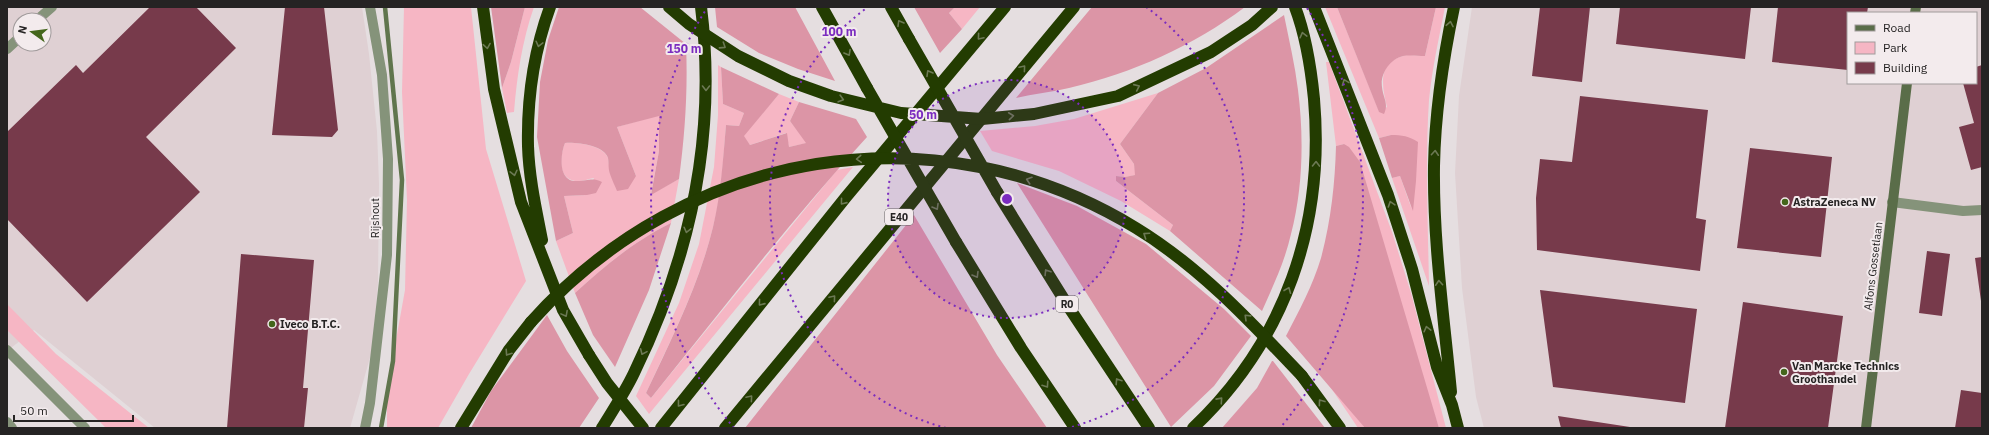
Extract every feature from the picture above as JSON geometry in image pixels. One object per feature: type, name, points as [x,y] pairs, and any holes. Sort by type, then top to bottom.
[{"type":"highway","points":[[483,7],[494,89],[521,202],[563,310],[607,383],[643,428]]},
{"type":"highway","points":[[546,264],[532,190],[528,147],[529,108],[534,66],[550,7]]},
{"type":"highway","points":[[669,7],[688,24],[738,56],[789,81],[831,96],[901,113],[982,119],[1034,114],[1118,96],[1211,52],[1252,25],[1272,7]]},
{"type":"highway","points":[[602,428],[634,374],[662,311],[685,241],[696,196],[702,155],[706,91],[701,7]]},
{"type":"highway","points":[[822,7],[956,242],[1021,348],[1075,428]]},
{"type":"highway","name":"R0","points":[[891,7],[997,192],[1068,306],[1149,428]]},
{"type":"highway","points":[[661,428],[846,197],[1005,7]]},
{"type":"highway","name":"E40","points":[[725,428],[1074,7]]},
{"type":"highway","points":[[1193,428],[1222,397],[1249,364],[1276,318],[1290,285],[1303,246],[1311,209],[1315,180],[1317,131],[1310,63],[1295,7]]},
{"type":"highway","points":[[1314,7],[1388,195],[1412,269],[1437,366],[1452,405],[1458,428]]},
{"type":"highway","points":[[1452,405],[1440,300],[1434,166],[1439,97],[1454,7]]},
{"type":"highway","points":[[461,428],[509,350],[555,295],[578,274],[629,236],[662,216],[727,187],[772,172],[814,163],[861,159],[914,158],[956,162],[992,169],[1028,179],[1073,196],[1136,228],[1177,256],[1210,283],[1248,318],[1302,376],[1340,428]]},
{"type":"street","name":"Rijshout","points":[[365,428],[370,402],[387,255],[388,159],[382,75],[370,7]]},
{"type":"street","name":"Alfons Gossetlaan","points":[[1866,428],[1907,84]]},
{"type":"street","points":[[1892,202],[1963,211],[1982,210]]},
{"type":"street","points":[[7,350],[85,428]]},
{"type":"street","points":[[7,422],[12,428]]},
{"type":"shaded area","points":[[7,7],[362,7],[369,54],[377,131],[379,184],[378,282],[373,347],[350,428],[155,428],[34,330],[7,351]]},
{"type":"shaded area","points":[[491,7],[525,7],[511,62],[502,88]]},
{"type":"shaded area","points":[[559,7],[640,7],[686,44],[687,78],[683,145],[679,179],[651,195],[659,151],[659,116],[617,127],[636,176],[628,189],[617,191],[609,172],[608,158],[601,150],[589,145],[565,143],[562,154],[562,167],[566,177],[577,181],[593,179],[602,182],[596,193],[564,196],[573,233],[556,241],[537,137],[540,82],[548,40]]},
{"type":"shaded area","points":[[715,7],[795,7],[835,81],[798,69],[759,53],[717,27]]},
{"type":"shaded area","points":[[914,7],[955,7],[949,13],[962,29],[940,53]]},
{"type":"shaded area","points":[[1092,7],[1245,7],[1205,34],[1139,66],[1093,82],[1016,98]]},
{"type":"shaded area","points":[[1337,7],[1436,7],[1425,56],[1403,56],[1394,60],[1384,72],[1382,82],[1386,107],[1384,114],[1379,112]]},
{"type":"shaded area","points":[[1472,7],[1982,7],[1982,428],[1484,428],[1476,397],[1462,288],[1455,173],[1459,96]]},
{"type":"shaded area","points":[[1284,15],[1295,71],[1300,108],[1302,144],[1300,181],[1295,217],[1288,244],[1262,311],[1170,231],[1173,225],[1116,181],[1116,176],[1125,177],[1135,175],[1134,164],[1120,144],[1158,93],[1206,68]]},
{"type":"shaded area","points":[[721,67],[779,94],[744,136],[750,145],[787,133],[789,147],[806,143],[790,121],[799,102],[856,119],[867,137],[811,200],[651,398],[646,393],[684,312],[707,249],[718,202],[726,125],[739,126],[744,113],[723,104]]},
{"type":"shaded area","points":[[1391,135],[1405,136],[1418,142],[1413,211],[1400,176],[1392,178],[1379,138]]},
{"type":"shaded area","points":[[1344,144],[1349,147],[1360,162],[1439,428],[1365,428],[1286,336],[1310,288],[1318,268],[1332,202],[1336,146]]},
{"type":"shaded area","points":[[1017,183],[1077,206],[1146,244],[1224,309],[1251,336],[1214,386],[1171,427]]},
{"type":"shaded area","points":[[914,215],[997,355],[1047,428],[745,428]]},
{"type":"shaded area","points":[[671,223],[649,290],[615,367],[593,335],[575,293],[632,246]]},
{"type":"shaded area","points":[[547,315],[567,351],[599,398],[579,428],[471,428],[491,391]]},
{"type":"shaded area","points":[[1272,361],[1325,428],[1222,428],[1257,388]]},
{"type":"green space","points":[[404,7],[471,7],[486,149],[526,281],[438,428],[387,428],[387,390],[405,290],[407,200],[402,92]]},
{"type":"green space","points":[[525,7],[534,7],[526,33],[521,59],[514,112],[507,113],[502,88],[511,62]]},
{"type":"green space","points":[[955,7],[980,7],[962,29],[949,13]]},
{"type":"green space","points":[[1325,7],[1337,7],[1379,111],[1387,107],[1383,84],[1385,70],[1395,59],[1405,55],[1425,56],[1436,7],[1445,7],[1429,100],[1427,170],[1429,286],[1392,178],[1400,176],[1412,210],[1391,135],[1379,138]]},
{"type":"green space","points":[[1326,62],[1329,62],[1392,232],[1411,293],[1446,428],[1439,428],[1344,144],[1336,146]]},
{"type":"green space","points":[[718,65],[721,67],[723,104],[744,113],[739,126],[726,125],[722,176],[716,215],[707,249],[684,312],[646,393],[651,398],[837,170],[853,167],[649,414],[636,396],[679,303],[699,244],[714,167],[718,115]]},
{"type":"green space","points":[[1158,93],[1120,144],[1134,164],[1136,175],[1125,177],[1116,176],[1116,181],[1173,225],[1170,231],[1121,201],[1059,171],[992,151],[980,131],[1035,126],[1074,119]]},
{"type":"green space","points":[[779,94],[799,102],[790,121],[807,143],[789,147],[786,133],[750,145],[743,136]]},
{"type":"green space","points":[[659,115],[659,151],[651,194],[679,179],[671,223],[632,246],[575,293],[556,241],[573,233],[564,196],[587,195],[594,178],[575,181],[569,179],[565,175],[561,165],[561,160],[565,143],[576,143],[595,147],[601,150],[608,158],[610,173],[636,176],[617,127]]},
{"type":"green space","points":[[7,304],[56,354],[149,428],[106,428],[7,330]]},
{"type":"green space","points":[[1327,382],[1362,424],[1365,428],[1358,428]]},
{"type":"building","points":[[150,7],[196,7],[236,48],[146,137],[200,192],[87,302],[7,219],[7,132],[76,65],[83,73]]},
{"type":"building","points":[[285,7],[324,7],[338,130],[332,137],[272,135]]},
{"type":"building","points":[[1540,7],[1590,7],[1582,82],[1532,76]]},
{"type":"building","points":[[1620,7],[1751,7],[1745,59],[1616,44]]},
{"type":"building","points":[[1778,7],[1868,7],[1867,12],[1847,12],[1847,70],[1772,62]]},
{"type":"building","points":[[1982,65],[1982,167],[1971,170],[1959,127],[1974,123],[1963,84],[1977,84],[1977,67]]},
{"type":"building","points":[[1580,96],[1708,110],[1696,218],[1706,220],[1700,271],[1537,250],[1536,198],[1540,159],[1572,162]]},
{"type":"building","name":"AstraZeneca NV","points":[[1750,148],[1832,157],[1821,257],[1737,248]]},
{"type":"building","points":[[1927,251],[1950,254],[1942,316],[1919,313]]},
{"type":"building","name":"Iveco B.T.C.","points":[[241,254],[314,260],[303,388],[308,388],[304,428],[227,428]]},
{"type":"building","points":[[1982,257],[1982,301],[1981,301],[1975,258]]},
{"type":"building","points":[[1540,290],[1697,309],[1685,403],[1553,387]]},
{"type":"building","name":"Van Marcke Technics Groothandel","points":[[1743,302],[1843,316],[1828,428],[1725,428]]},
{"type":"building","points":[[1961,390],[1982,393],[1982,428],[1955,428]]},
{"type":"building","points":[[1558,416],[1630,427],[1630,428],[1561,428]]},
{"type":"waterway","points":[[381,428],[393,361],[402,180],[385,7]]},
{"type":"place","name":"AstraZeneca NV","points":[[1785,202]]},
{"type":"place","name":"Iveco B.T.C.","points":[[272,324]]},
{"type":"place","name":"Van Marcke Technics Groothandel","points":[[1784,372]]}]
